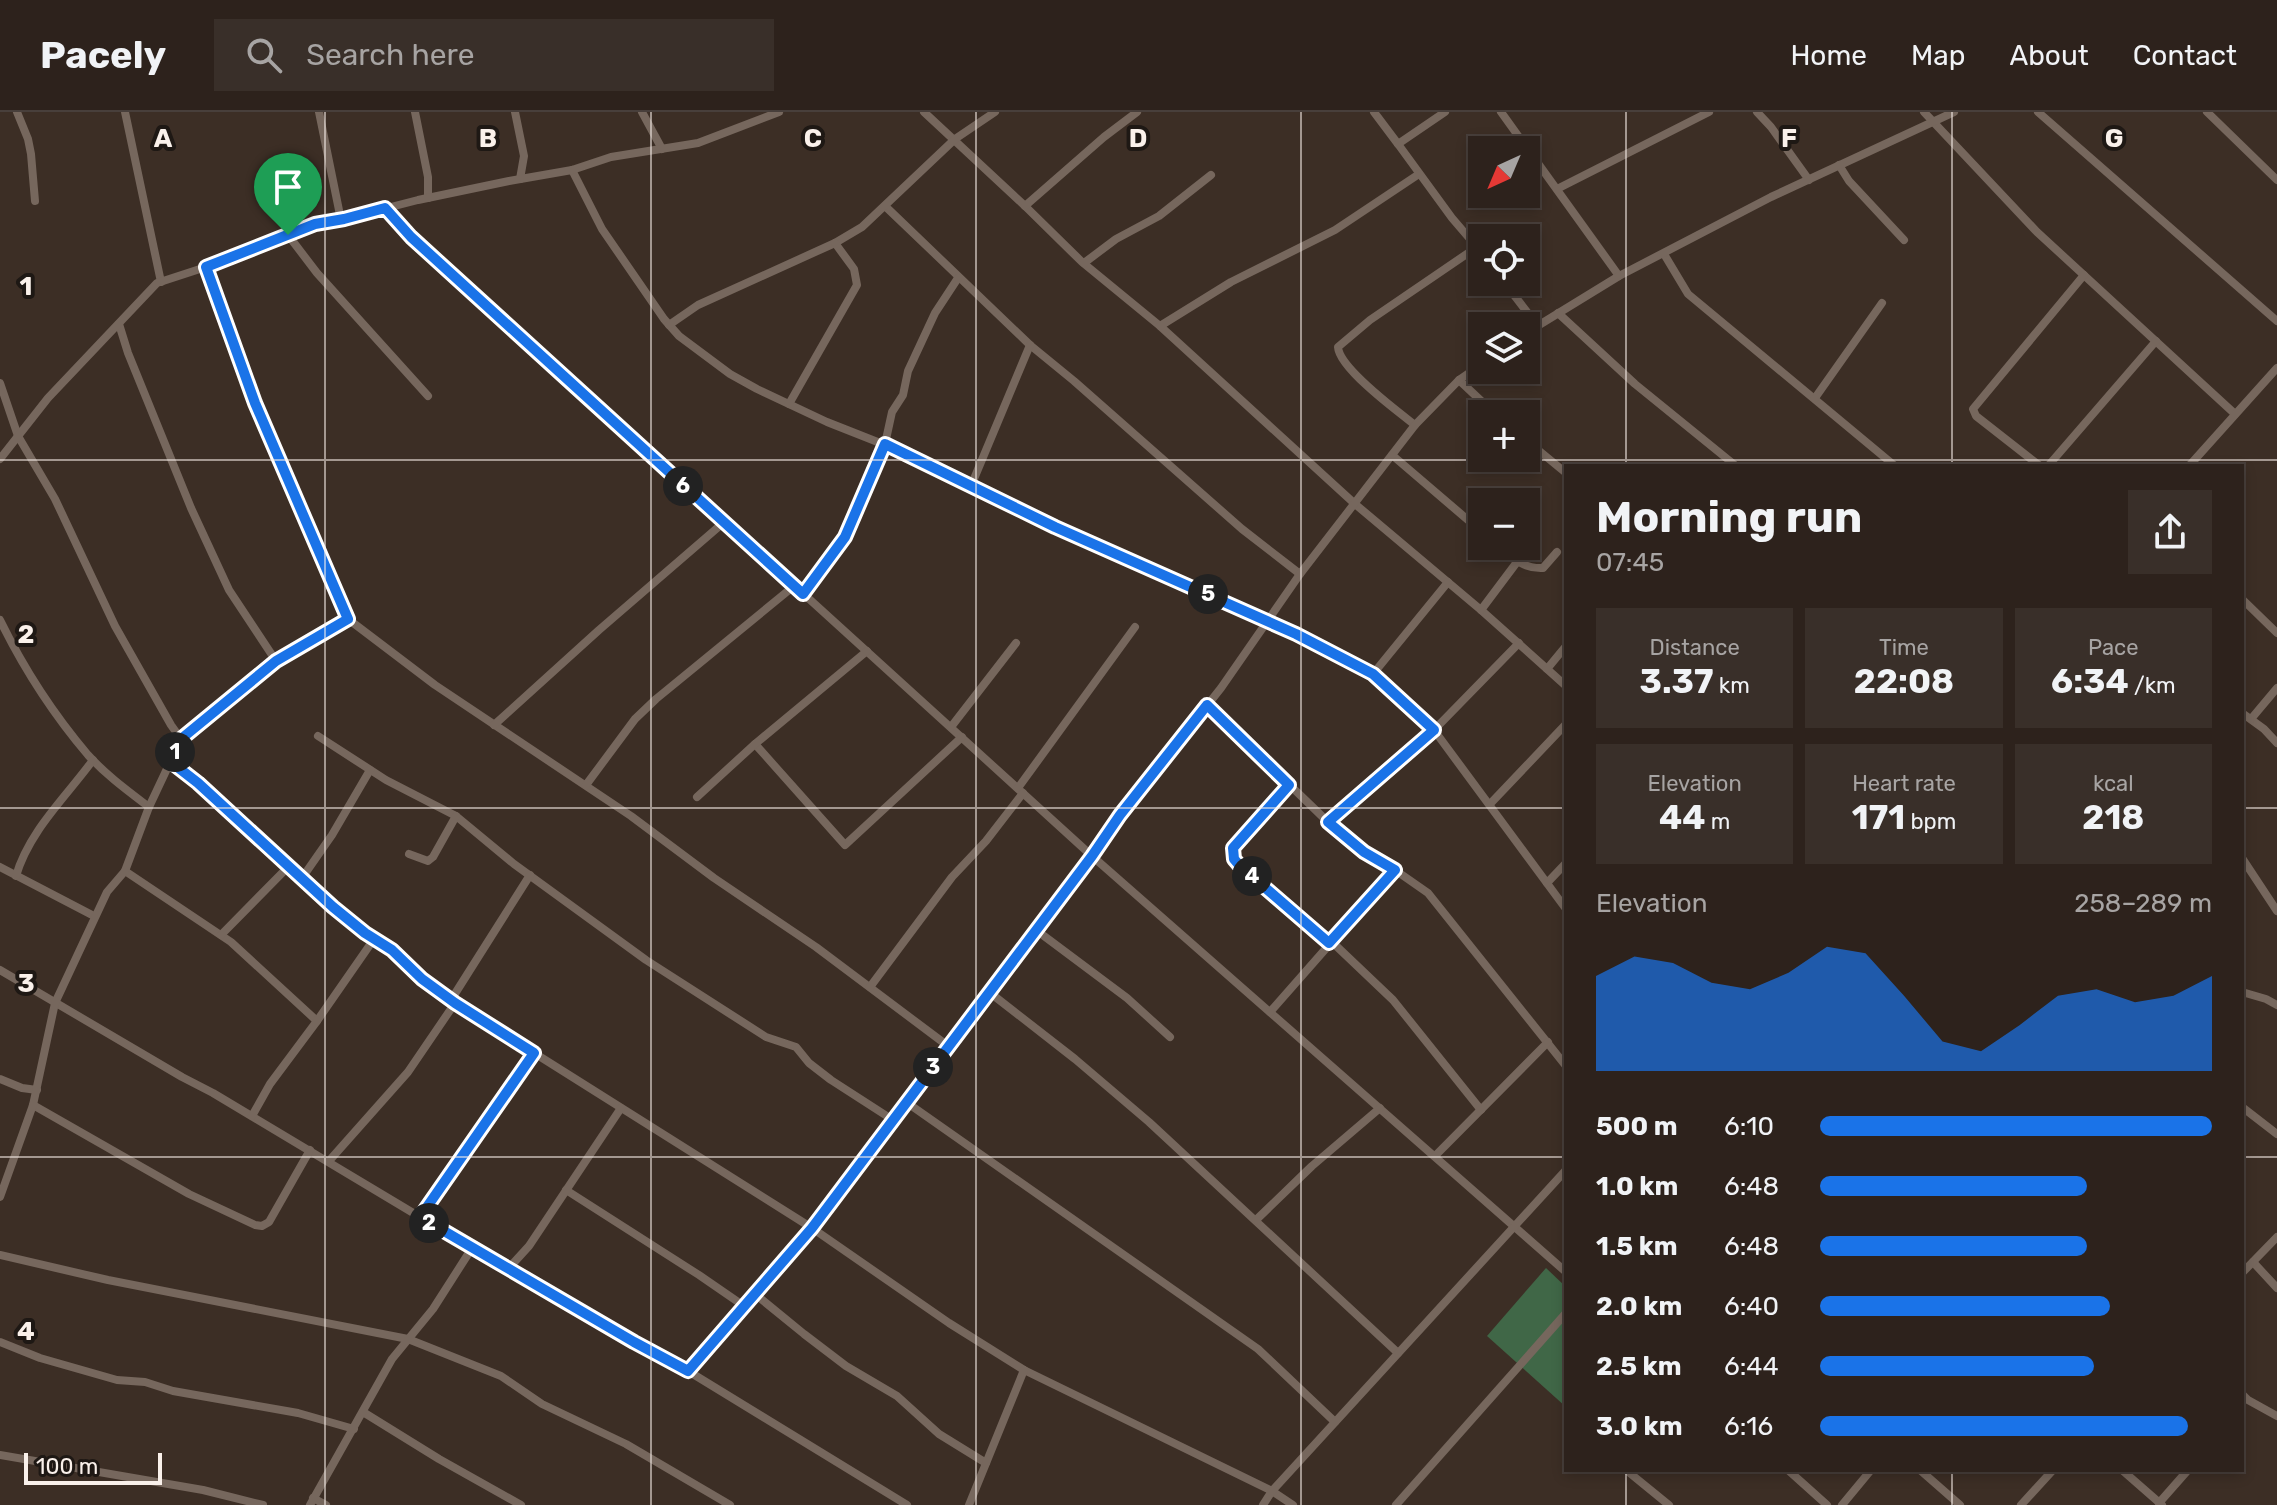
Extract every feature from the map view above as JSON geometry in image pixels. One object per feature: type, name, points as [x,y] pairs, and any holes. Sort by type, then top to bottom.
[{"type":"street","points":[[17,112],[28,139],[35,201]]},
{"type":"street","points":[[125,112],[161,282]]},
{"type":"street","points":[[319,112],[341,220]]},
{"type":"street","points":[[415,112],[428,177],[428,198]]},
{"type":"street","points":[[515,112],[524,156],[520,179]]},
{"type":"street","points":[[642,112],[662,149]]},
{"type":"street","points":[[0,459],[48,398],[157,283],[315,224],[572,170],[611,157],[698,143],[779,112]]},
{"type":"street","points":[[924,112],[1084,263],[1160,326],[1355,504],[1564,684]]},
{"type":"street","points":[[669,325],[698,305],[835,243],[862,227],[955,139],[995,112]]},
{"type":"street","points":[[1025,206],[1137,112]]},
{"type":"street","points":[[1374,112],[1468,235]]},
{"type":"street","points":[[1398,144],[1445,112]]},
{"type":"street","points":[[1557,189],[1709,112]]},
{"type":"street","points":[[1757,112],[1809,180]]},
{"type":"street","points":[[1924,112],[2037,232],[2235,414]]},
{"type":"street","points":[[1540,323],[1619,276],[1771,197],[1954,112]]},
{"type":"street","points":[[2038,112],[2277,321]]},
{"type":"street","points":[[2207,112],[2277,180]]},
{"type":"street","points":[[1505,113],[1619,276]]},
{"type":"street","points":[[1839,165],[1849,181],[1904,240]]},
{"type":"street","points":[[572,170],[602,229],[669,325],[730,374],[789,404],[885,444],[1055,527],[1267,620],[1373,674],[1434,730],[1564,906]]},
{"type":"street","points":[[1160,326],[1231,282],[1335,230],[1419,174]]},
{"type":"street","points":[[1084,263],[1116,239],[1177,203],[1211,175]]},
{"type":"street","points":[[885,206],[1030,345],[1242,529],[1300,574]]},
{"type":"street","points":[[385,208],[411,237],[723,523],[1092,856],[1564,1270]]},
{"type":"street","points":[[288,235],[317,273],[428,396]]},
{"type":"street","points":[[789,404],[857,285],[854,269],[835,243]]},
{"type":"street","points":[[1664,254],[1688,294],[1893,464]]},
{"type":"street","points":[[1415,425],[1346,364],[1339,355],[1338,347],[1370,320],[1468,258]]},
{"type":"street","points":[[206,267],[255,403],[348,619],[435,685],[586,785],[816,947],[948,1046]]},
{"type":"street","points":[[2037,464],[1976,416],[1973,409],[2084,275]]},
{"type":"street","points":[[803,594],[845,537],[885,444],[892,412],[903,395],[908,371],[935,313],[958,278]]},
{"type":"street","points":[[1515,296],[1527,312]]},
{"type":"street","points":[[1815,398],[1882,303]]},
{"type":"street","points":[[1558,313],[1635,384],[1734,464]]},
{"type":"street","points":[[119,324],[185,494],[216,563],[229,590],[276,661]]},
{"type":"street","points":[[2050,464],[2156,341]]},
{"type":"street","points":[[971,486],[1030,345]]},
{"type":"street","points":[[2191,464],[2277,368]]},
{"type":"street","points":[[688,1371],[812,1228],[1120,815],[1207,705],[1300,574],[1415,425],[1468,374]]},
{"type":"street","points":[[1459,380],[1480,400]]},
{"type":"street","points":[[0,383],[18,436],[55,499],[115,626],[181,739]]},
{"type":"street","points":[[1540,452],[1564,471]]},
{"type":"street","points":[[1392,455],[1468,520]]},
{"type":"street","points":[[494,725],[723,523]]},
{"type":"street","points":[[1515,560],[1533,569],[1543,568],[1557,552]]},
{"type":"street","points":[[1481,610],[1517,562]]},
{"type":"street","points":[[1373,674],[1448,582]]},
{"type":"street","points":[[586,785],[635,719],[794,586]]},
{"type":"street","points":[[2244,600],[2277,633]]},
{"type":"street","points":[[0,1197],[33,1105],[55,1003],[94,916],[107,892],[125,871],[149,807],[181,739],[276,661],[348,619]]},
{"type":"street","points":[[0,620],[33,680],[93,760],[149,807]]},
{"type":"street","points":[[870,987],[952,877],[986,841],[1135,627]]},
{"type":"street","points":[[951,727],[1016,643]]},
{"type":"street","points":[[1328,822],[1434,730],[1519,643]]},
{"type":"street","points":[[1547,669],[1564,648]]},
{"type":"street","points":[[697,797],[755,744],[867,651]]},
{"type":"street","points":[[2251,719],[2277,688]]},
{"type":"street","points":[[1207,705],[1328,822],[1364,852],[1428,893],[1564,1063]]},
{"type":"street","points":[[2244,714],[2277,743]]},
{"type":"street","points":[[1490,804],[1564,726]]},
{"type":"street","points":[[318,736],[386,780],[456,816],[646,960],[766,1037],[796,1047],[809,1063],[831,1080],[893,1120]]},
{"type":"street","points":[[755,744],[845,845],[962,737]]},
{"type":"street","points":[[16,876],[22,855],[32,839],[93,760]]},
{"type":"street","points":[[171,762],[333,907],[392,950],[422,979],[453,1001],[812,1228],[949,1323],[1024,1370],[1272,1491],[1293,1505]]},
{"type":"street","points":[[302,878],[332,835],[370,770]]},
{"type":"street","points":[[1289,785],[1239,839],[1232,852],[1234,859],[1385,992],[1481,1110]]},
{"type":"street","points":[[409,854],[428,861],[433,857],[456,816]]},
{"type":"street","points":[[2244,861],[2277,911]]},
{"type":"street","points":[[1547,883],[1564,865]]},
{"type":"street","points":[[221,935],[289,866]]},
{"type":"street","points":[[0,867],[94,916]]},
{"type":"street","points":[[1270,1012],[1395,870]]},
{"type":"street","points":[[125,871],[231,942],[317,1021]]},
{"type":"street","points":[[329,1161],[408,1072],[530,875]]},
{"type":"street","points":[[1036,930],[1127,998],[1170,1037]]},
{"type":"street","points":[[252,1116],[270,1084],[374,939]]},
{"type":"street","points":[[0,970],[508,1269],[688,1371],[907,1505]]},
{"type":"street","points":[[989,992],[1149,1122],[1398,1353]]},
{"type":"street","points":[[2244,993],[2277,1005]]},
{"type":"street","points":[[1435,1156],[1548,1042]]},
{"type":"street","points":[[420,1217],[534,1053]]},
{"type":"street","points":[[0,1079],[37,1090]]},
{"type":"street","points":[[906,1102],[1258,1349],[1335,1422]]},
{"type":"street","points":[[33,1105],[189,1194],[255,1225],[262,1226],[269,1222],[310,1150]]},
{"type":"street","points":[[508,1269],[529,1246],[621,1108]]},
{"type":"street","points":[[1256,1220],[1312,1166],[1380,1108]]},
{"type":"street","points":[[2244,1109],[2277,1134]]},
{"type":"street","points":[[1263,1505],[1272,1491],[1564,1172]]},
{"type":"street","points":[[566,1190],[744,1306]]},
{"type":"street","points":[[2244,1271],[2277,1237]]},
{"type":"street","points":[[326,1505],[312,1502],[392,1359],[433,1309],[472,1248]]},
{"type":"street","points":[[0,1255],[408,1339],[501,1376],[542,1404],[626,1444],[730,1505]]},
{"type":"street","points":[[2253,1262],[2277,1288]]},
{"type":"street","points":[[755,1294],[846,1366],[897,1396],[939,1434],[986,1463]]},
{"type":"street","points":[[1396,1505],[1564,1315]]},
{"type":"street","points":[[0,1342],[40,1358],[117,1380],[145,1382],[173,1391],[298,1413],[354,1429]]},
{"type":"street","points":[[969,1505],[1024,1370]]},
{"type":"street","points":[[2244,1401],[2277,1416]]},
{"type":"street","points":[[363,1412],[521,1505]]},
{"type":"street","points":[[0,1455],[203,1490],[263,1505]]},
{"type":"street","points":[[1628,1472],[1669,1505]]},
{"type":"street","points":[[1790,1472],[1827,1505]]},
{"type":"street","points":[[1842,1505],[1869,1472]]},
{"type":"street","points":[[1922,1472],[1960,1505]]},
{"type":"street","points":[[2021,1505],[2051,1472]]},
{"type":"street","points":[[2124,1472],[2161,1504],[2186,1472]]},
{"type":"green space","points":[[1546,1268],[1564,1285],[1564,1405],[1487,1336]]},
{"type":"route","points":[[385,208],[411,237],[803,594],[845,537],[885,444],[1055,527],[1267,620],[1373,674],[1434,730],[1328,822],[1364,852],[1395,870],[1329,943],[1240,866],[1234,859],[1233,848],[1289,785],[1207,705],[1120,815],[812,1228],[688,1371],[634,1342],[420,1217],[534,1053],[422,979],[392,950],[333,907],[171,762],[181,739],[276,661],[348,619],[255,403],[206,267],[288,235],[315,224],[385,208]]}]
